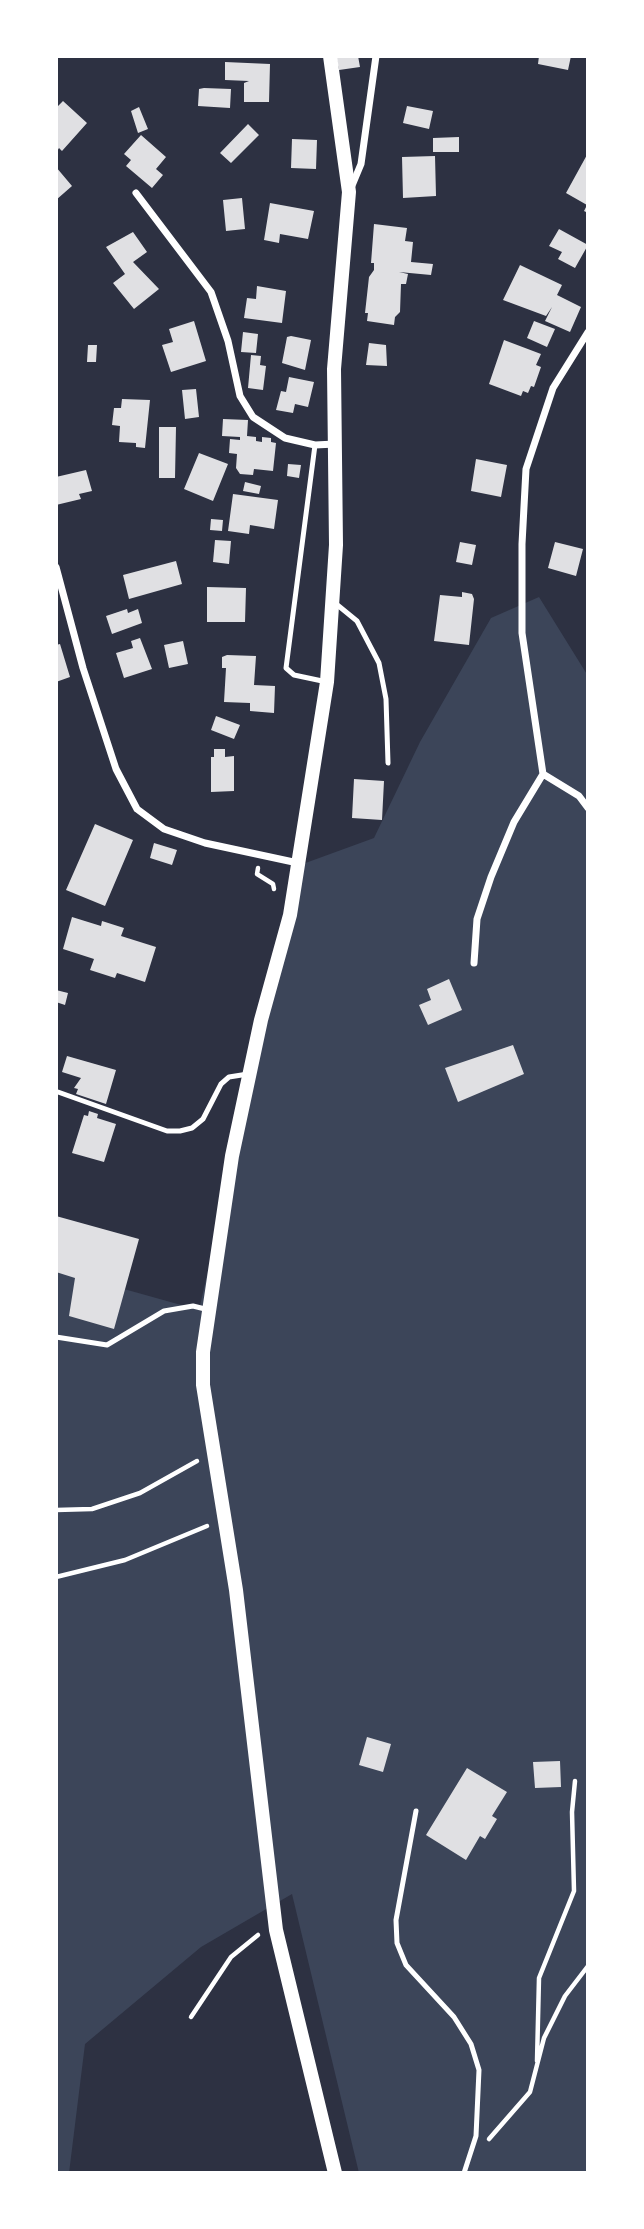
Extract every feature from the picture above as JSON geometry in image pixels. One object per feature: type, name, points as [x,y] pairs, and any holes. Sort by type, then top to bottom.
[{"type":"main road","points":[[330,56],[349,192],[334,369],[336,545],[327,682],[290,915],[248,1074],[232,1156],[209,1310],[203,1385],[236,1590],[275,1930],[335,2173]]},
{"type":"street","points":[[349,192],[361,164],[376,56]]},
{"type":"street","points":[[136,193],[211,292],[229,341],[240,396],[253,417],[285,438],[315,445],[335,444]]},
{"type":"street","points":[[474,963],[477,919],[491,877],[514,822],[542,774],[522,633],[526,468],[554,388],[588,332]]},
{"type":"street","points":[[56,567],[83,668],[116,769],[137,810],[164,829],[205,843],[298,863]]},
{"type":"street","points":[[542,774],[579,796],[588,808]]},
{"type":"lane","points":[[315,445],[286,668],[294,675],[327,682]]},
{"type":"lane","points":[[333,602],[358,621],[379,663],[386,699],[388,763]]},
{"type":"lane","points":[[58,1092],[167,1130],[180,1131],[192,1128],[203,1119],[221,1084],[229,1077],[248,1074]]},
{"type":"lane","points":[[56,1337],[107,1345],[164,1311],[193,1306],[209,1310]]},
{"type":"lane","points":[[416,1811],[396,1920],[397,1943],[407,1965],[454,2017],[471,2044],[479,2070],[476,2136],[464,2173]]},
{"type":"path","points":[[56,1510],[92,1509],[140,1493],[198,1461]]},
{"type":"path","points":[[56,1577],[125,1560],[210,1525]]},
{"type":"path","points":[[537,2061],[539,1978],[574,1891],[572,1812],[575,1781]]},
{"type":"path","points":[[191,2017],[231,1957],[261,1932]]},
{"type":"path","points":[[467,2163],[530,2092],[544,2038],[565,1996],[588,1965]]},
{"type":"shaded area","points":[[539,597],[588,676],[588,2173],[359,2173],[292,1894],[201,1947],[85,2044],[69,2173],[56,2173],[56,1270],[199,1310],[300,865],[374,838],[420,742],[491,618]]},
{"type":"building","points":[[336,56],[358,56],[360,67],[339,70]]},
{"type":"building","points":[[539,56],[571,56],[568,70],[538,64]]},
{"type":"building","points":[[225,62],[270,64],[269,102],[244,102],[244,83],[249,81],[225,80]]},
{"type":"building","points":[[199,89],[231,89],[230,108],[198,106]]},
{"type":"building","points":[[63,101],[87,123],[62,151],[59,148],[56,153],[56,108]]},
{"type":"building","points":[[407,106],[433,111],[429,129],[403,123]]},
{"type":"building","points":[[139,107],[148,129],[138,133],[131,111]]},
{"type":"building","points":[[248,124],[259,135],[231,163],[220,153]]},
{"type":"building","points":[[141,135],[166,157],[156,169],[163,175],[152,188],[126,166],[131,160],[124,154]]},
{"type":"building","points":[[459,137],[459,152],[433,152],[433,138]]},
{"type":"building","points":[[292,139],[317,140],[316,169],[291,168]]},
{"type":"building","points":[[588,153],[588,213],[584,211],[587,205],[566,193]]},
{"type":"building","points":[[435,156],[436,196],[403,198],[402,157]]},
{"type":"building","points":[[56,167],[72,186],[56,200]]},
{"type":"building","points":[[242,198],[245,229],[226,231],[223,200]]},
{"type":"building","points":[[270,203],[314,211],[308,239],[280,234],[279,243],[264,240]]},
{"type":"building","points":[[374,224],[407,228],[405,241],[413,242],[411,262],[433,264],[431,275],[399,272],[408,274],[406,284],[401,284],[400,312],[395,317],[394,325],[367,321],[368,313],[365,313],[369,277],[374,270],[374,263],[371,263]]},
{"type":"building","points":[[559,229],[588,245],[575,268],[558,259],[562,252],[549,246]]},
{"type":"building","points":[[133,232],[147,252],[133,262],[159,289],[134,309],[113,283],[125,274],[106,247]]},
{"type":"building","points":[[520,265],[562,285],[557,295],[581,307],[570,332],[545,321],[552,307],[546,316],[503,300]]},
{"type":"building","points":[[257,286],[286,291],[282,323],[244,318],[247,298],[256,299]]},
{"type":"building","points":[[194,321],[206,361],[171,372],[162,345],[173,342],[169,329]]},
{"type":"building","points":[[534,321],[555,329],[547,347],[527,338]]},
{"type":"building","points":[[243,332],[258,334],[256,353],[241,352]]},
{"type":"building","points":[[287,337],[311,340],[305,370],[282,363]]},
{"type":"building","points":[[504,340],[541,354],[536,365],[541,367],[534,387],[531,386],[528,393],[523,391],[521,396],[489,384]]},
{"type":"building","points":[[369,343],[386,345],[387,366],[366,365]]},
{"type":"building","points":[[88,345],[97,345],[96,362],[87,362]]},
{"type":"building","points":[[251,355],[261,356],[260,365],[266,366],[263,390],[248,388]]},
{"type":"building","points":[[289,377],[314,382],[308,407],[295,404],[293,413],[276,410],[281,391],[286,392]]},
{"type":"building","points":[[196,389],[199,417],[185,419],[182,390]]},
{"type":"building","points":[[122,399],[150,400],[145,448],[136,447],[136,443],[119,442],[120,426],[112,425],[114,408],[121,408]]},
{"type":"building","points":[[223,419],[248,420],[247,436],[256,437],[256,441],[262,442],[262,437],[271,438],[271,442],[276,443],[273,471],[254,469],[253,475],[240,474],[236,468],[237,454],[229,453],[230,439],[240,440],[240,437],[222,436]]},
{"type":"building","points":[[159,427],[176,427],[175,478],[159,478]]},
{"type":"building","points":[[199,453],[228,464],[213,501],[184,489]]},
{"type":"building","points":[[476,459],[507,465],[501,497],[471,491]]},
{"type":"building","points":[[288,464],[301,465],[299,478],[287,476]]},
{"type":"building","points":[[86,470],[92,491],[79,494],[81,499],[56,505],[56,477]]},
{"type":"building","points":[[245,482],[261,486],[259,494],[243,491]]},
{"type":"building","points":[[233,494],[278,500],[274,529],[250,525],[249,534],[228,531]]},
{"type":"building","points":[[211,519],[223,520],[222,531],[210,530]]},
{"type":"building","points":[[215,540],[231,541],[229,564],[213,562]]},
{"type":"building","points":[[460,542],[476,545],[472,565],[456,562]]},
{"type":"building","points":[[555,542],[583,549],[576,576],[548,568]]},
{"type":"building","points":[[176,561],[182,584],[129,599],[123,575]]},
{"type":"building","points":[[207,587],[246,588],[245,622],[207,622]]},
{"type":"building","points":[[462,592],[472,594],[474,599],[469,645],[434,641],[440,595],[462,597]]},
{"type":"building","points":[[127,609],[128,613],[138,609],[142,623],[112,634],[106,616]]},
{"type":"building","points":[[140,638],[152,669],[124,678],[116,653],[133,648],[131,641]]},
{"type":"building","points":[[183,641],[188,664],[169,668],[164,645]]},
{"type":"building","points":[[60,644],[70,677],[56,682],[56,645]]},
{"type":"building","points":[[256,656],[254,685],[275,686],[274,713],[250,711],[250,703],[224,702],[226,668],[222,668],[222,657]]},
{"type":"building","points":[[216,716],[240,725],[234,739],[211,730]]},
{"type":"building","points":[[214,749],[225,749],[225,757],[234,756],[234,791],[211,792],[211,757],[214,757]]},
{"type":"building","points":[[354,779],[384,781],[382,820],[352,818]]},
{"type":"building","points":[[95,824],[133,840],[105,906],[66,890]]},
{"type":"building","points":[[154,843],[177,850],[172,865],[150,858]]},
{"type":"building","points":[[72,917],[101,926],[102,921],[124,928],[121,936],[156,947],[145,982],[117,973],[115,978],[90,970],[94,959],[63,949]]},
{"type":"building","points":[[449,979],[462,1010],[428,1025],[419,1005],[431,1000],[427,989]]},
{"type":"building","points":[[56,990],[68,993],[65,1005],[56,1002]]},
{"type":"building","points":[[513,1045],[524,1074],[458,1102],[445,1068]]},
{"type":"building","points":[[67,1056],[116,1070],[106,1104],[76,1094],[78,1089],[74,1088],[81,1078],[62,1072]]},
{"type":"building","points":[[89,1111],[98,1114],[97,1118],[116,1124],[104,1162],[72,1153],[84,1115],[88,1116]]},
{"type":"building","points":[[56,1216],[139,1239],[114,1329],[69,1316],[75,1278],[56,1272]]},
{"type":"building","points":[[367,1737],[391,1744],[383,1772],[359,1765]]},
{"type":"building","points":[[560,1761],[561,1787],[535,1788],[533,1762]]},
{"type":"building","points":[[467,1768],[507,1792],[492,1816],[497,1819],[485,1839],[480,1836],[466,1860],[426,1835]]}]
